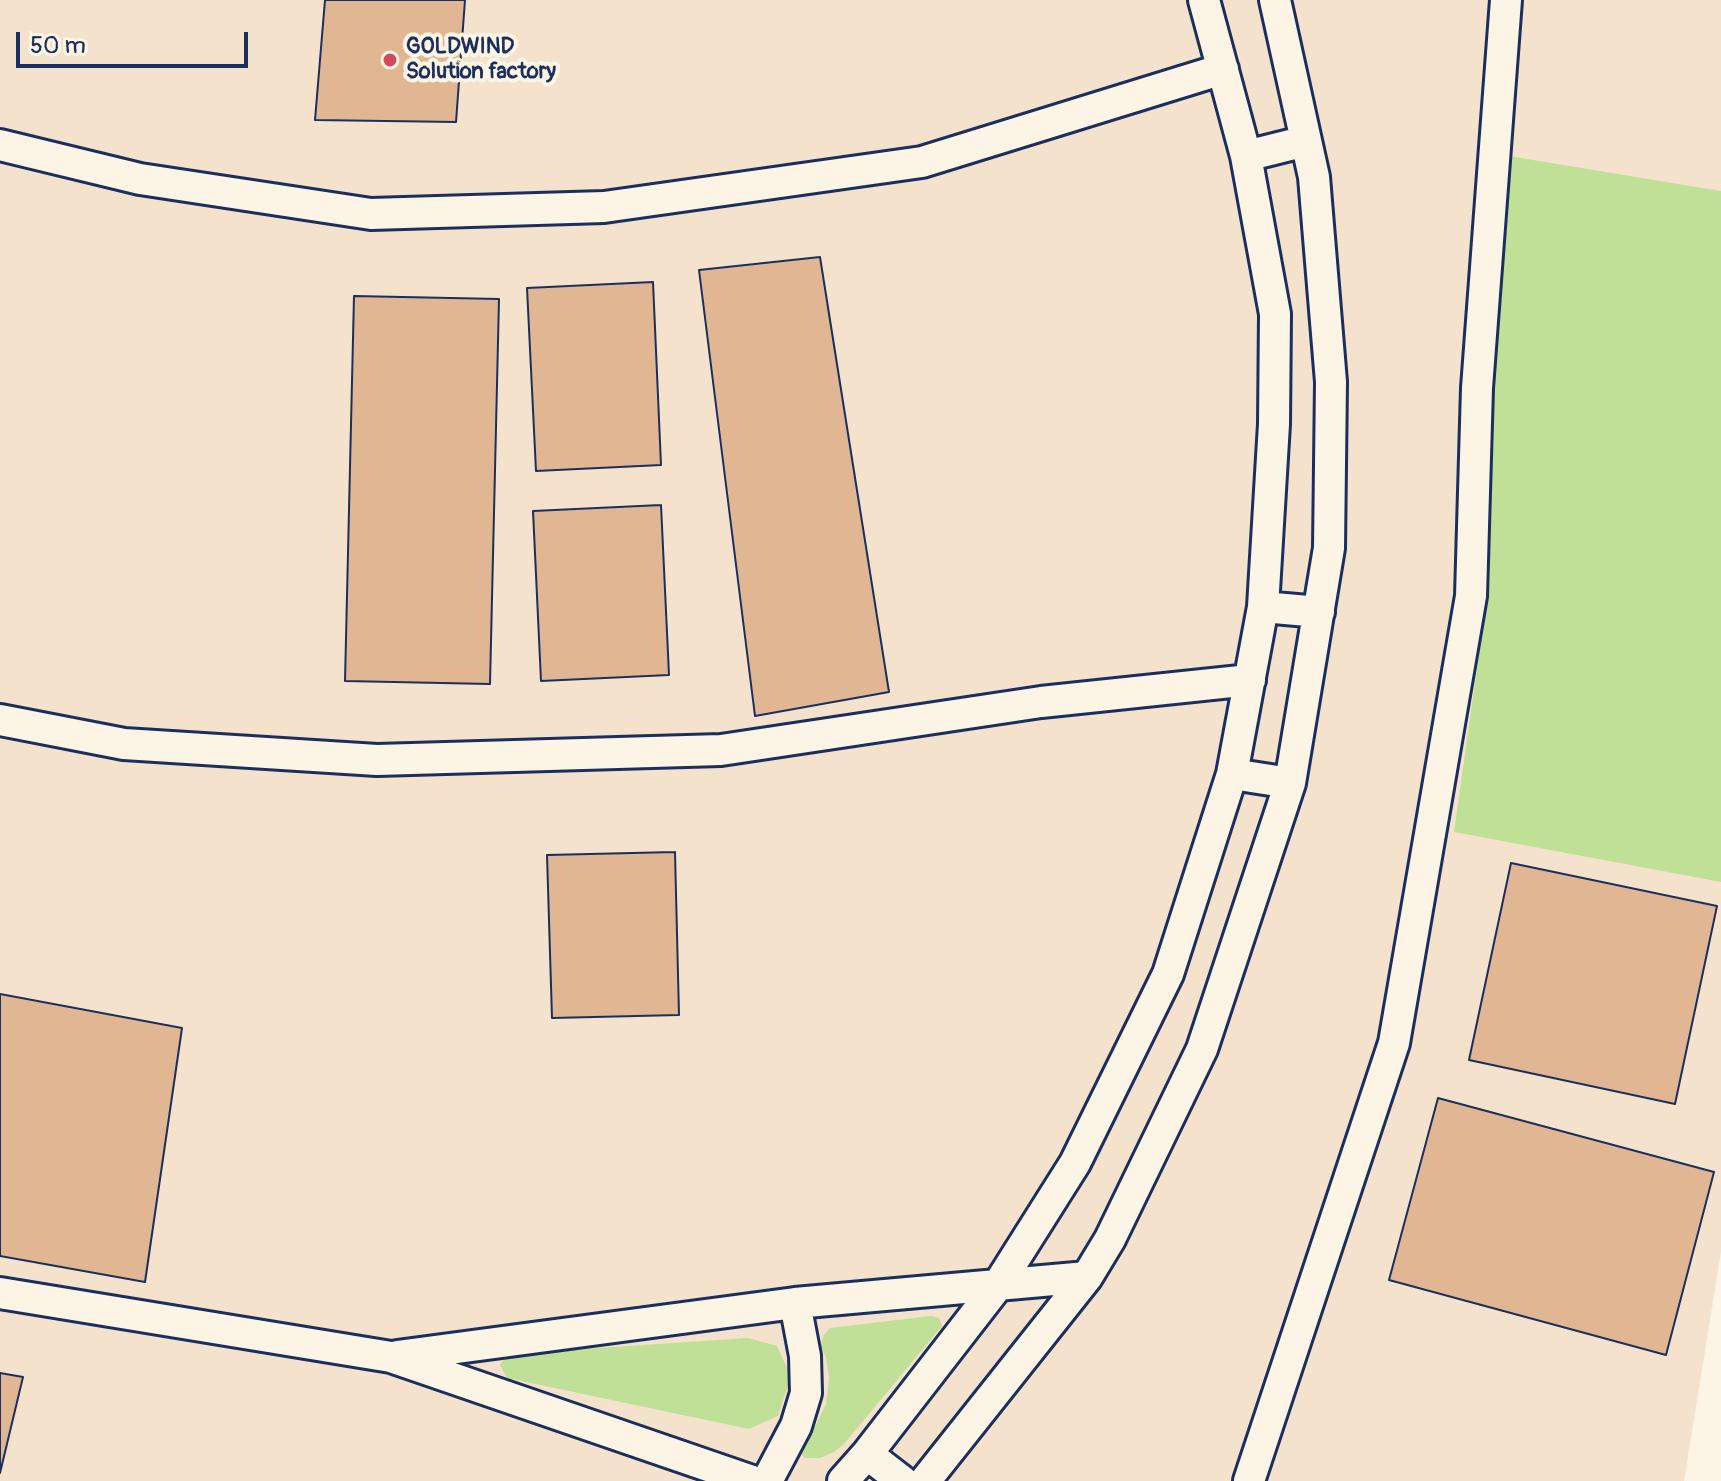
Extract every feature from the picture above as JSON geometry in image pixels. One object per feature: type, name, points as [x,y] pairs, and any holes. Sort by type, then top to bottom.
[{"type":"lane","points":[[843,1481],[998,1285],[1075,1163],[1168,974],[1232,774],[1263,607],[1274,424],[1275,314],[1246,156],[1204,0]]},
{"type":"lane","points":[[925,1481],[1087,1277],[1110,1239],[1202,1049],[1290,783],[1329,548],[1331,382],[1314,177],[1275,0]]},
{"type":"lane","points":[[1249,1481],[1394,1043],[1471,596],[1477,388],[1506,0]]},
{"type":"lane","points":[[0,145],[140,179],[371,214],[604,207],[922,162],[1223,69]]},
{"type":"lane","points":[[1246,156],[1306,141]]},
{"type":"lane","points":[[1263,607],[1319,612]]},
{"type":"lane","points":[[0,720],[124,744],[377,760],[721,750],[1041,702],[1250,680]]},
{"type":"lane","points":[[1232,774],[1290,783]]},
{"type":"lane","points":[[391,1357],[795,1303],[1087,1277]]},
{"type":"lane","points":[[0,1293],[391,1357],[752,1481]]},
{"type":"lane","points":[[767,1481],[796,1426],[806,1393],[805,1356],[795,1303]]},
{"type":"lane","points":[[867,1454],[902,1481]]},
{"type":"shaded area","points":[[0,0],[1721,0],[1721,1252],[1684,1481],[0,1481]]},
{"type":"green space","points":[[1509,156],[1721,191],[1721,882],[1454,832],[1486,604],[1493,333]]},
{"type":"green space","points":[[931,1316],[939,1318],[942,1326],[844,1444],[820,1458],[804,1458],[801,1451],[804,1441],[826,1404],[829,1378],[821,1346],[823,1336],[830,1328]]},
{"type":"green space","points":[[748,1338],[777,1346],[791,1376],[778,1416],[749,1429],[507,1378],[500,1365],[508,1354]]},
{"type":"building","name":"GOLDWIND Solution factory","points":[[325,0],[465,0],[456,122],[315,120]]},
{"type":"building","points":[[820,257],[889,692],[755,716],[699,270]]},
{"type":"building","points":[[653,282],[661,465],[536,471],[527,288]]},
{"type":"building","points":[[354,296],[499,299],[490,684],[345,681]]},
{"type":"building","points":[[661,505],[669,675],[541,681],[533,511]]},
{"type":"building","points":[[675,852],[679,1015],[552,1018],[547,855]]},
{"type":"building","points":[[1511,863],[1717,906],[1675,1104],[1469,1060]]},
{"type":"building","points":[[0,994],[182,1028],[145,1282],[0,1256]]},
{"type":"building","points":[[1438,1098],[1714,1172],[1666,1355],[1389,1280]]},
{"type":"building","points":[[0,1373],[23,1377],[0,1473]]},
{"type":"place","name":"GOLDWIND Solution factory","points":[[390,60]]}]
